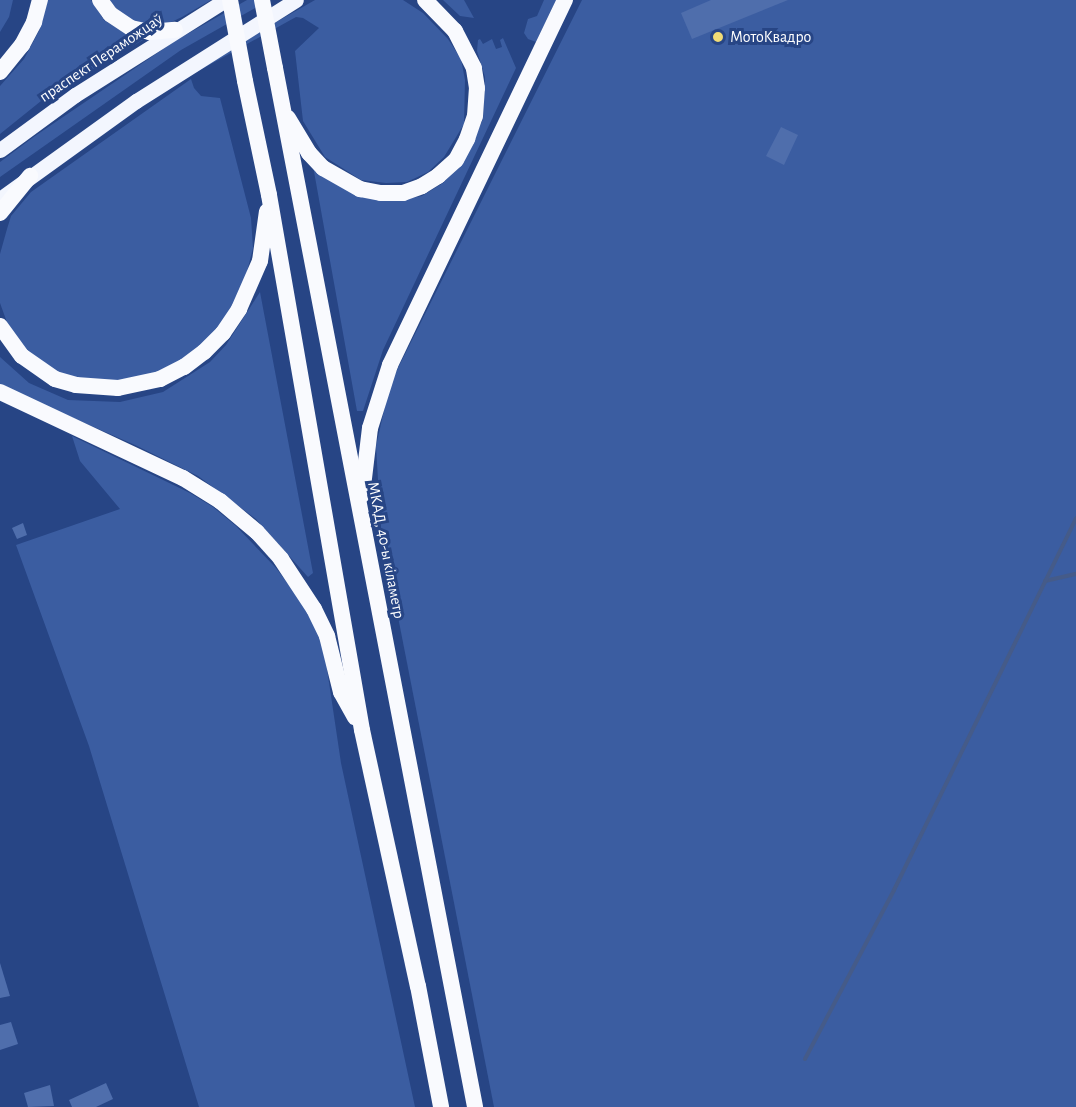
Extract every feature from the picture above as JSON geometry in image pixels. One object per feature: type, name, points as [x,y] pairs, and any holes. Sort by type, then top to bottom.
[{"type":"highway","points":[[0,72],[21,45],[34,22],[40,0]]},
{"type":"highway","points":[[100,0],[110,14],[131,28],[150,32],[175,30]]},
{"type":"highway","points":[[230,0],[269,195],[362,730],[418,986],[441,1107]]},
{"type":"highway","name":"МКАД, 40-ы кіламетр","points":[[262,0],[475,1107]]},
{"type":"highway","points":[[280,103],[309,153],[332,174],[360,189],[381,194],[403,193],[422,186],[438,176],[456,160],[467,139],[475,116],[477,88],[474,68],[455,31],[425,0]]},
{"type":"highway","points":[[360,510],[370,428],[390,365],[565,0]]},
{"type":"highway","points":[[0,213],[30,176]]},
{"type":"highway","points":[[0,326],[22,356],[55,379],[76,385],[118,388],[160,379],[184,367],[204,352],[223,333],[251,287],[260,261],[269,195]]},
{"type":"highway","points":[[0,392],[162,467],[220,501],[257,532],[281,559],[314,609],[327,636],[341,692],[362,730]]},
{"type":"main road","name":"праспект Пераможцаў","points":[[0,150],[75,95],[225,0]]},
{"type":"main road","points":[[0,199],[136,101],[296,0]]},
{"type":"shaded area","points":[[0,0],[13,0],[9,17],[0,32]]},
{"type":"shaded area","points":[[48,0],[91,0],[104,20],[129,36],[143,40],[46,97],[0,134],[0,86],[24,59],[39,31]]},
{"type":"shaded area","points":[[108,0],[211,0],[167,24],[151,26],[126,18]]},
{"type":"shaded area","points":[[247,0],[269,0],[181,50],[0,177],[0,162],[35,136],[175,41]]},
{"type":"shaded area","points":[[315,0],[403,0],[423,13],[448,39],[461,59],[465,80],[464,124],[444,157],[428,172],[407,182],[386,183],[361,180],[325,157],[303,121],[295,51],[319,28],[303,18],[296,17],[191,75],[189,72]]},
{"type":"shaded area","points":[[443,0],[464,0],[474,18],[460,16]]},
{"type":"shaded area","points":[[544,0],[556,0],[536,42],[528,39],[524,33],[528,19],[537,16]]},
{"type":"shaded area","points":[[582,0],[1076,0],[1076,1107],[494,1107],[381,530],[376,446],[390,384]]},
{"type":"shaded area","points":[[503,38],[516,68],[383,350],[363,411],[357,411],[313,166],[396,201],[422,196],[443,183],[467,155],[483,119],[485,77],[477,51],[478,40],[480,39],[483,44],[492,39],[496,49],[502,47],[500,40]]},
{"type":"shaded area","points":[[191,79],[194,88],[201,96],[220,98],[251,218],[253,248],[242,291],[217,334],[152,380],[84,385],[38,364],[9,328],[0,303],[0,254],[11,216],[31,192]]},
{"type":"shaded area","points":[[260,292],[313,573],[308,577],[256,519],[198,476],[135,445],[0,386],[0,357],[29,383],[68,400],[120,402],[163,392],[210,362],[226,345]]},
{"type":"shaded area","points":[[72,436],[190,493],[213,507],[236,526],[276,568],[310,613],[330,663],[327,669],[341,763],[415,1107],[199,1107],[89,746],[16,545],[120,509],[80,461]]},
{"type":"building","points":[[711,0],[788,0],[692,39],[681,13]]},
{"type":"building","points":[[781,127],[798,135],[784,165],[766,156]]},
{"type":"building","points":[[23,523],[27,535],[17,539],[12,528]]},
{"type":"building","points":[[0,963],[10,996],[0,998]]},
{"type":"building","points":[[11,1022],[18,1044],[0,1050],[0,1025]]},
{"type":"building","points":[[106,1083],[113,1099],[96,1107],[72,1107],[69,1100]]},
{"type":"building","points":[[50,1085],[54,1106],[28,1107],[24,1093]]},
{"type":"waterway","points":[[805,1059],[894,890],[1076,518]]},
{"type":"waterway","points":[[1045,581],[1076,574]]},
{"type":"place","name":"МотоКвадро","points":[[718,37]]}]
